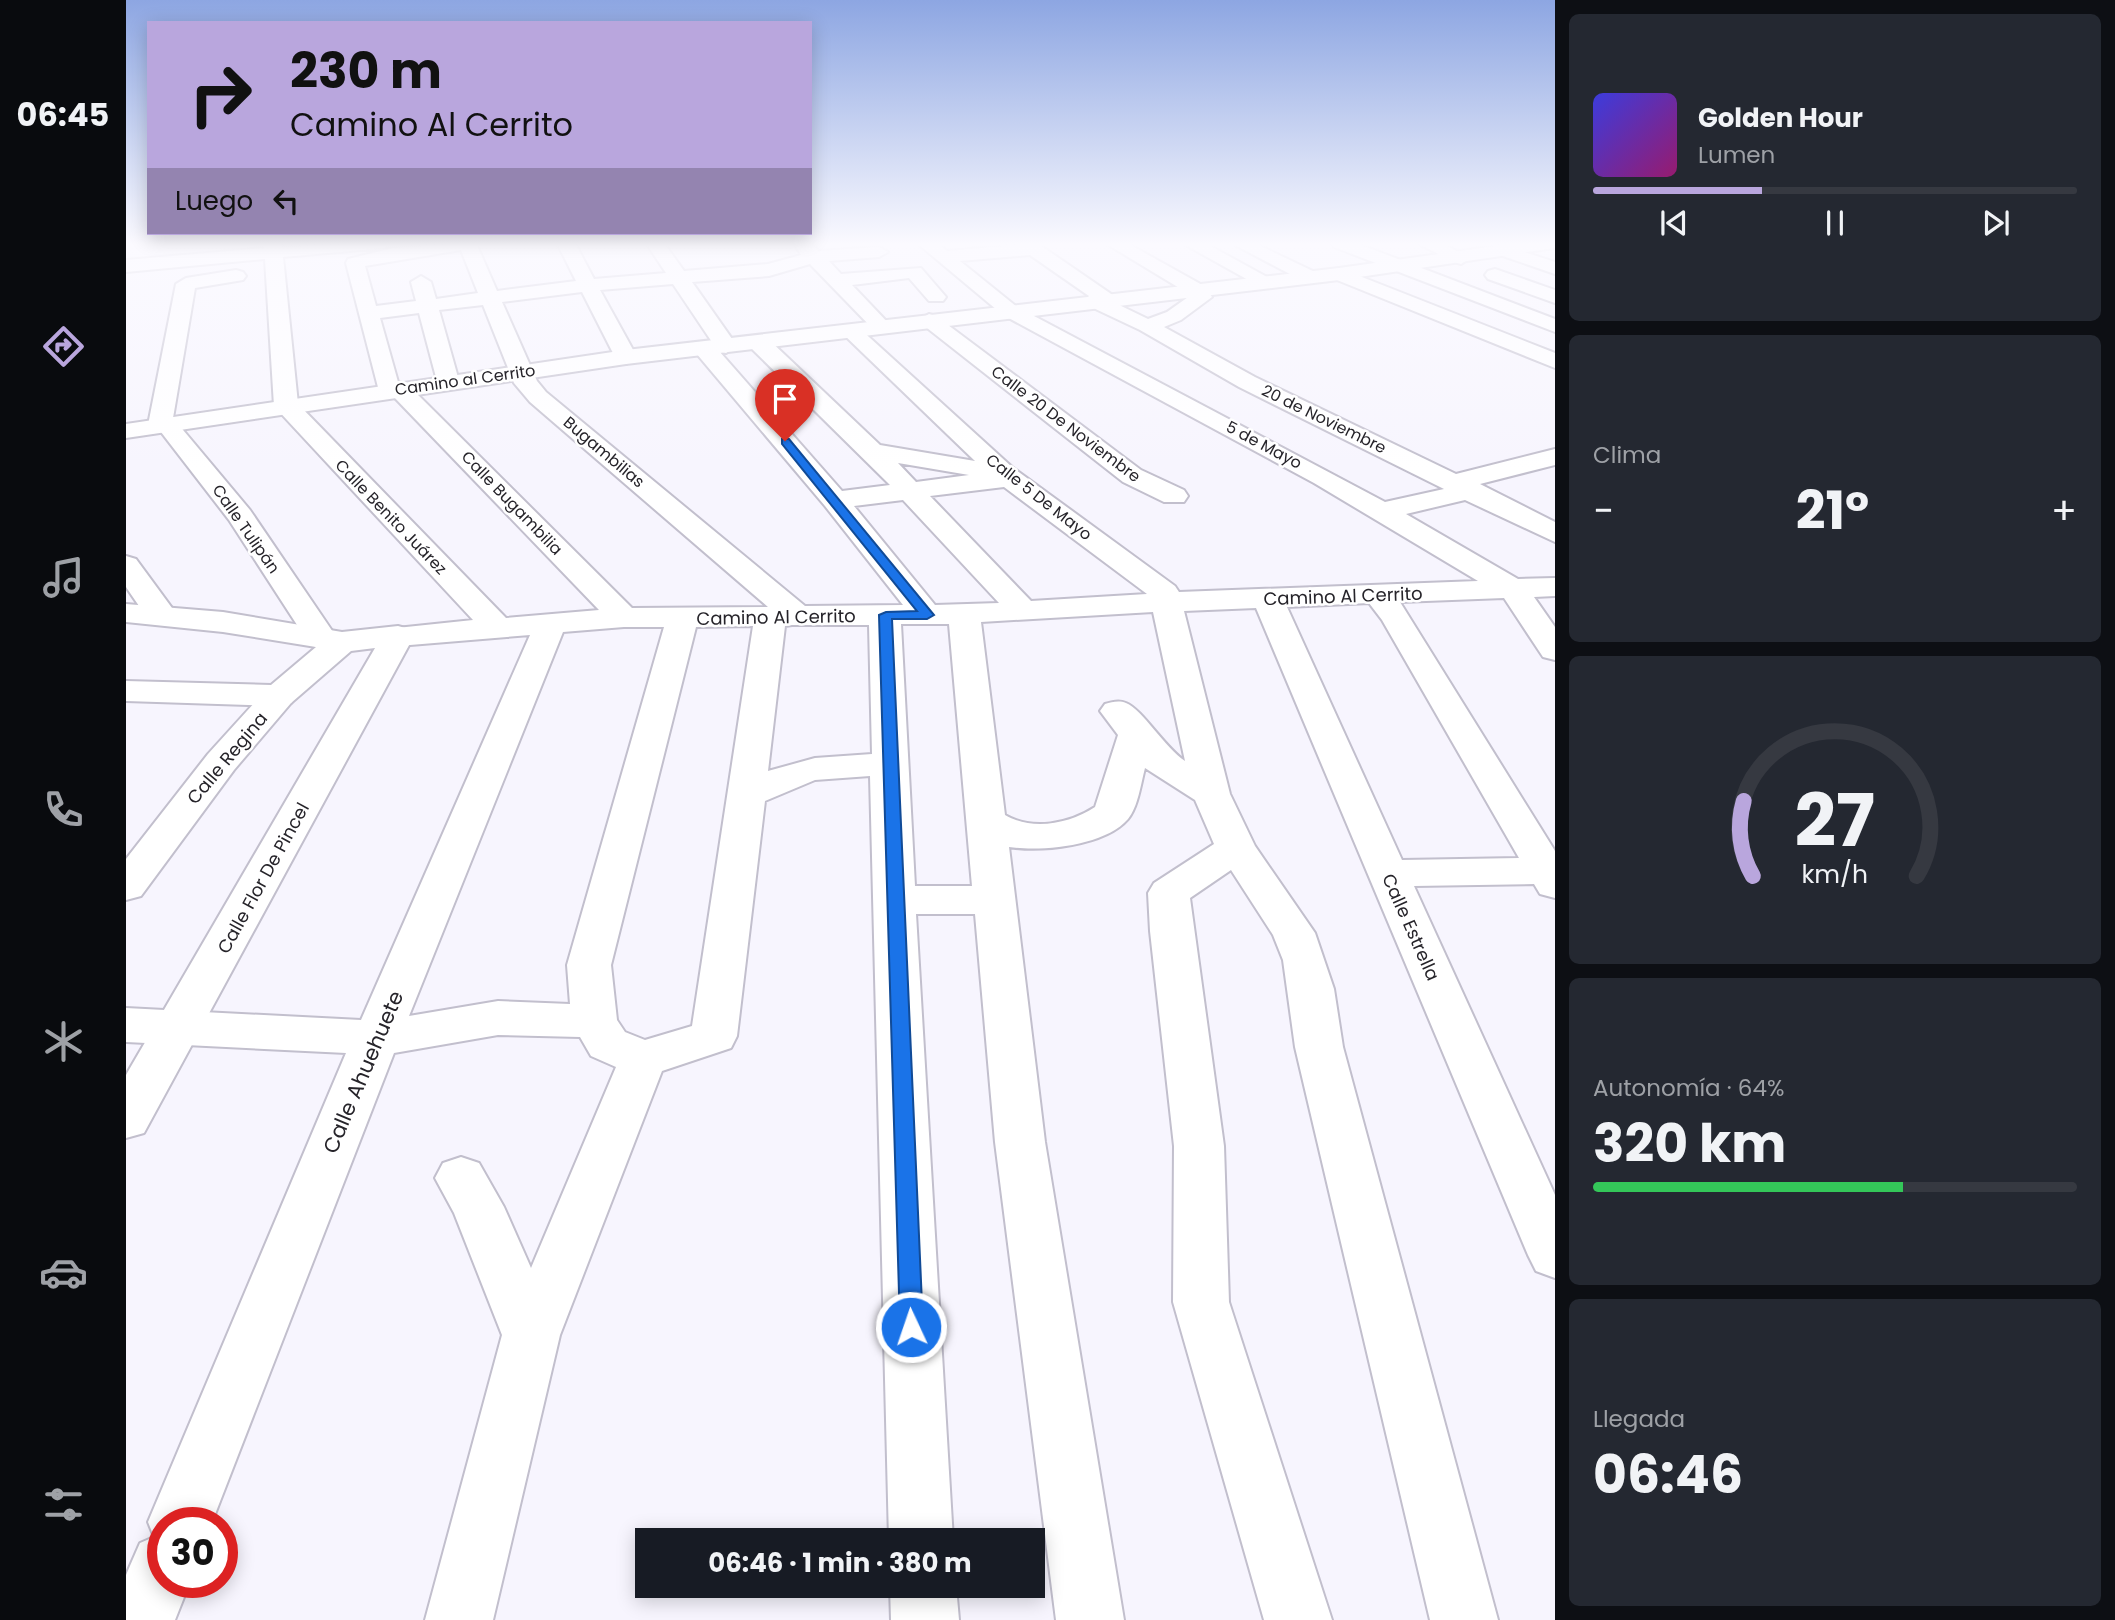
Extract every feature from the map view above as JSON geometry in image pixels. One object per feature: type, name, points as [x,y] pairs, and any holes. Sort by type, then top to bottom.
[{"type":"street","points":[[163,425],[180,319]]},
{"type":"street","points":[[280,319],[286,406]]},
{"type":"street","points":[[372,319],[394,390]]},
{"type":"street","points":[[432,319],[448,381]]},
{"type":"street","name":"Bugambilias","points":[[499,319],[522,372],[538,397],[785,617]]},
{"type":"street","points":[[606,319],[626,356]]},
{"type":"street","points":[[700,319],[715,347],[926,615],[986,820],[1020,1142],[1090,1620]]},
{"type":"street","points":[[874,319],[881,326]]},
{"type":"street","name":"Camino al Cerrito","points":[[126,431],[626,356],[942,319]]},
{"type":"street","name":"5 de Mayo","points":[[1024,319],[1323,477],[1513,589]]},
{"type":"street","name":"20 de Noviembre","points":[[1133,319],[1247,382],[1463,485],[1555,533]]},
{"type":"street","points":[[1147,326],[1163,319]]},
{"type":"street","points":[[1450,319],[1555,361]]},
{"type":"street","points":[[1535,319],[1555,326]]},
{"type":"street","name":"Calle 20 De Noviembre","points":[[929,320],[1132,477],[1174,496]]},
{"type":"street","name":"Calle 5 De Mayo","points":[[851,331],[946,416],[1006,476],[1164,592],[1164,602]]},
{"type":"street","points":[[758,342],[872,451],[1023,610]]},
{"type":"street","points":[[1174,397],[1247,382]]},
{"type":"street","name":"Calle Bugambilia","points":[[394,390],[624,618]]},
{"type":"street","name":"Calle Benito Juárez","points":[[286,406],[498,628]]},
{"type":"street","name":"Calle Tulipán","points":[[163,425],[240,516],[331,640]]},
{"type":"street","points":[[872,451],[1006,476]]},
{"type":"street","points":[[1383,511],[1451,496],[1463,485],[1553,460]]},
{"type":"street","points":[[1323,477],[1423,467]]},
{"type":"street","points":[[835,500],[909,492],[1006,476]]},
{"type":"street","points":[[126,565],[160,615]]},
{"type":"street","name":"Camino Al Cerrito","points":[[126,613],[223,622],[331,640],[624,618],[926,615],[1164,602],[1379,596],[1555,587]]},
{"type":"street","points":[[1513,589],[1555,650]]},
{"type":"street","points":[[1379,596],[1396,618],[1552,875]]},
{"type":"street","name":"Calle Estrella","points":[[1268,599],[1388,873],[1537,1176],[1555,1255]]},
{"type":"street","points":[[1164,602],[1211,794],[1236,848],[1294,933],[1305,960],[1319,1047],[1464,1620]]},
{"type":"street","points":[[921,1528],[891,766],[926,615]]},
{"type":"street","points":[[682,618],[589,965],[594,1021],[608,1044],[643,1059],[714,1036],[745,796],[785,617]]},
{"type":"street","name":"Calle Ahuehuete","points":[[186,1507],[328,1153],[379,1038],[551,623]]},
{"type":"street","name":"Calle Flor De Pincel","points":[[126,1119],[398,636]]},
{"type":"street","name":"Calle Regina","points":[[126,887],[221,762],[331,640]]},
{"type":"street","points":[[126,691],[279,696]]},
{"type":"street","points":[[986,820],[1012,836],[1068,834],[1095,825],[1112,813],[1126,723],[1169,770],[1211,794]]},
{"type":"street","points":[[745,796],[777,778],[813,769],[854,764],[891,766]]},
{"type":"street","points":[[1236,848],[1169,893],[1171,931],[1199,1146],[1202,1302],[1298,1620]]},
{"type":"street","points":[[1388,873],[1552,875]]},
{"type":"street","points":[[895,900],[995,900]]},
{"type":"street","points":[[126,1025],[379,1038],[498,1018],[594,1021]]},
{"type":"street","points":[[459,1620],[531,1335],[643,1059]]},
{"type":"street","points":[[461,1178],[478,1207],[531,1335]]},
{"type":"street","points":[[141,1620],[150,1598]]},
{"type":"street","points":[[924,1598],[925,1620]]},
{"type":"route","points":[[785,441],[927,615],[886,615],[911,1327]]}]
